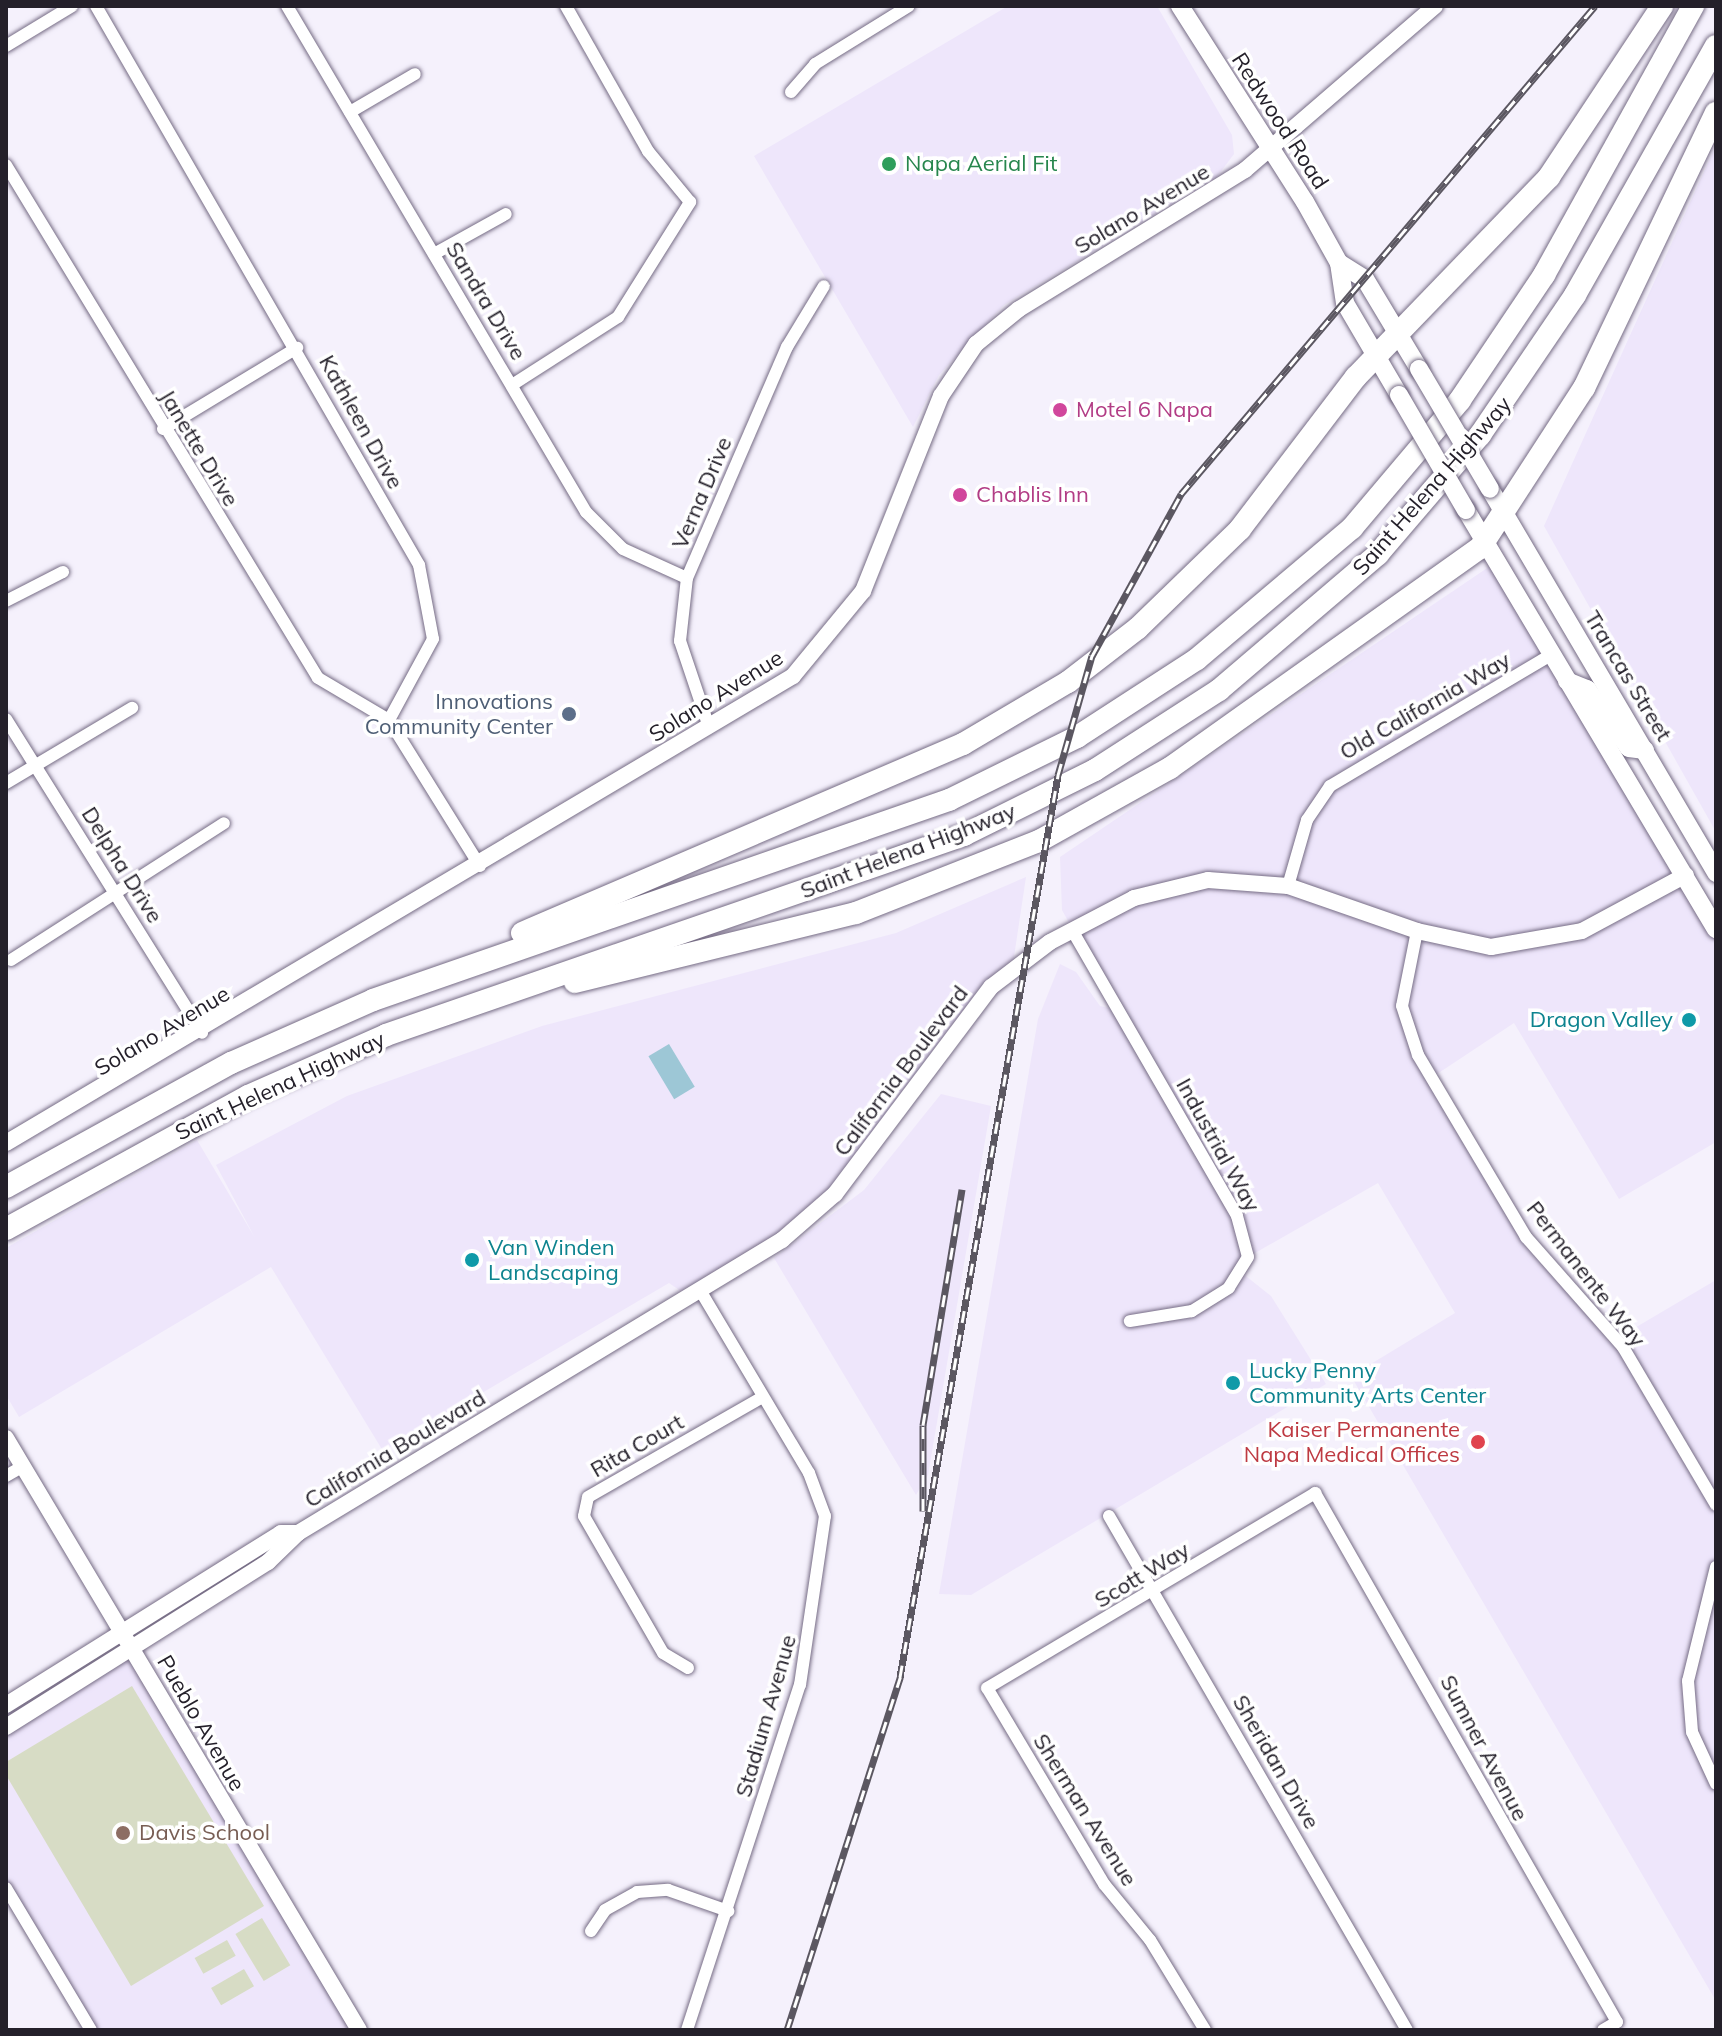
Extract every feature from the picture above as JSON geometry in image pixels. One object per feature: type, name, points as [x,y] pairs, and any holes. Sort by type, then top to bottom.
[{"type":"highway","points":[[373,1000],[905,771],[1068,682],[1138,628],[1240,529],[1377,357],[1549,177],[1662,6]]},
{"type":"highway","name":"Saint Helena Highway","points":[[6,1187],[231,1063],[373,1000],[949,800],[1077,737],[1197,659],[1352,528],[1460,400],[1544,275],[1693,6]]},
{"type":"highway","name":"Saint Helena Highway","points":[[6,1229],[261,1090],[461,1007],[964,835],[1095,770],[1219,690],[1378,554],[1480,435],[1575,295],[1716,46]]},
{"type":"highway","points":[[461,1007],[856,913],[1013,853],[1170,768],[1486,543],[1506,517],[1590,377],[1716,113]]},
{"type":"main road","name":"Redwood Road","points":[[1180,6],[1339,263],[1345,303],[1486,543]]},
{"type":"main road","name":"Redwood Road","points":[[1339,263],[1365,279],[1506,517]]},
{"type":"main road","name":"Trancas Street","points":[[1506,517],[1713,866],[1686,875]]},
{"type":"main road","points":[[1486,543],[1716,929]]},
{"type":"main road","points":[[1567,681],[1587,689],[1629,748],[1645,750]]},
{"type":"street","points":[[6,46],[72,6]]},
{"type":"street","name":"Kathleen Drive","points":[[96,6],[297,348],[419,565],[430,599],[433,639],[389,720]]},
{"type":"street","name":"Sandra Drive","points":[[287,6],[586,512],[623,549],[687,578]]},
{"type":"street","points":[[512,385],[618,317],[690,202],[648,151],[566,6]]},
{"type":"street","points":[[791,92],[815,64],[909,6]]},
{"type":"street","name":"Solano Avenue","points":[[6,1143],[202,1033],[793,676],[849,614],[941,396],[976,344],[1019,309],[1205,197],[1269,149],[1435,6]]},
{"type":"street","points":[[350,112],[415,74]]},
{"type":"street","name":"Janette Drive","points":[[6,165],[163,429],[318,678],[389,720]]},
{"type":"street","points":[[434,254],[506,214]]},
{"type":"street","name":"Verna Drive","points":[[709,727],[680,641],[687,578],[787,347],[824,286]]},
{"type":"street","points":[[163,429],[297,348]]},
{"type":"street","points":[[6,601],[63,572]]},
{"type":"street","name":"Old California Way","points":[[1288,886],[1307,820],[1330,786],[1551,655]]},
{"type":"street","points":[[6,783],[132,708]]},
{"type":"street","name":"Delpha Drive","points":[[6,719],[202,1033]]},
{"type":"street","points":[[389,720],[480,866]]},
{"type":"street","points":[[11,960],[224,823]]},
{"type":"street","name":"California Boulevard","points":[[6,1727],[290,1547],[298,1533],[782,1240],[835,1194],[991,987],[1072,930],[1174,885],[1242,879],[1288,886],[1417,931],[1472,945],[1527,944],[1600,923],[1686,875]]},
{"type":"street","name":"Industrial Way","points":[[1072,930],[1237,1216],[1248,1257],[1229,1288],[1192,1311],[1130,1321]]},
{"type":"street","name":"Permanente Way","points":[[1417,931],[1402,1006],[1418,1055],[1526,1237],[1623,1347],[1716,1505]]},
{"type":"street","name":"Stadium Avenue","points":[[687,2030],[800,1685],[825,1516],[809,1473],[761,1398],[700,1290]]},
{"type":"street","name":"Rita Court","points":[[688,1668],[663,1653],[584,1516],[588,1497],[761,1398]]},
{"type":"street","name":"Pueblo Avenue","points":[[6,1438],[359,2030]]},
{"type":"street","points":[[6,1476],[23,1466]]},
{"type":"street","name":"Scott Way","points":[[987,1688],[1315,1493]]},
{"type":"street","name":"Sumner Avenue","points":[[1315,1493],[1617,2022],[1603,2030]]},
{"type":"street","name":"Sheridan Drive","points":[[1109,1516],[1407,2030]]},
{"type":"street","name":"California Boulevard","points":[[6,1705],[281,1533],[298,1533]]},
{"type":"street","points":[[1716,1567],[1690,1671],[1688,1712],[1716,1784]]},
{"type":"street","name":"Sherman Avenue","points":[[987,1688],[1104,1884],[1150,1940],[1205,2030]]},
{"type":"street","points":[[6,1888],[91,2030]]},
{"type":"street","points":[[591,1931],[605,1910],[637,1892],[668,1890],[728,1911]]},
{"type":"shaded area","points":[[1008,6],[1157,6],[1232,135],[1234,154],[1216,178],[1004,305],[939,375],[913,427],[754,156]]},
{"type":"shaded area","points":[[1716,145],[1716,832],[1544,526]]},
{"type":"shaded area","points":[[1496,562],[1716,929],[1716,1142],[1619,1199],[1514,1023],[1431,1078],[1526,1237],[1616,1339],[1716,1280],[1716,2001],[1351,1376],[1455,1313],[1378,1183],[1248,1257],[1242,1273],[1271,1296],[1326,1384],[971,1595],[939,1594],[1038,1019],[1060,964],[1076,972],[1100,1006],[1117,1010],[1062,910],[1060,857]]},
{"type":"shaded area","points":[[1026,877],[1012,970],[835,1194],[688,1296],[669,1283],[383,1451],[271,1267],[19,1417],[6,1395],[6,1248],[197,1140],[255,1238],[216,1165],[347,1096],[542,1026],[896,933]]},
{"type":"shaded area","points":[[941,1094],[991,1106],[928,1475],[916,1495],[774,1258],[864,1190]]},
{"type":"shaded area","name":"Davis School","points":[[131,1647],[359,2030],[91,2030],[6,1888],[6,1727]]},
{"type":"green space","points":[[132,1686],[264,1906],[131,1986],[6,1775],[6,1762]]},
{"type":"green space","points":[[262,1918],[290,1965],[264,1981],[235,1934]]},
{"type":"green space","points":[[227,1940],[236,1956],[203,1974],[195,1958]]},
{"type":"green space","points":[[244,1969],[254,1986],[221,2005],[211,1988]]},
{"type":"water","points":[[669,1044],[695,1087],[674,1099],[648,1056]]},
{"type":"railway","points":[[787,2030],[900,1677],[1058,775],[1092,656],[1181,494],[1595,6]]},
{"type":"railway","points":[[923,1511],[923,1425],[962,1189]]},
{"type":"place","name":"Napa Aerial Fit","points":[[889,164]]},
{"type":"place","name":"Motel 6 Napa","points":[[1060,410]]},
{"type":"place","name":"Chablis Inn","points":[[960,495]]},
{"type":"place","name":"Innovations Community Center","points":[[569,714]]},
{"type":"place","name":"Dragon Valley","points":[[1689,1020]]},
{"type":"place","name":"Van Winden Landscaping","points":[[472,1260]]},
{"type":"place","name":"Lucky Penny Community Arts Center","points":[[1233,1383]]},
{"type":"place","name":"Kaiser Permanente Napa Medical Offices","points":[[1478,1442]]},
{"type":"place","name":"Davis School","points":[[123,1833]]}]
